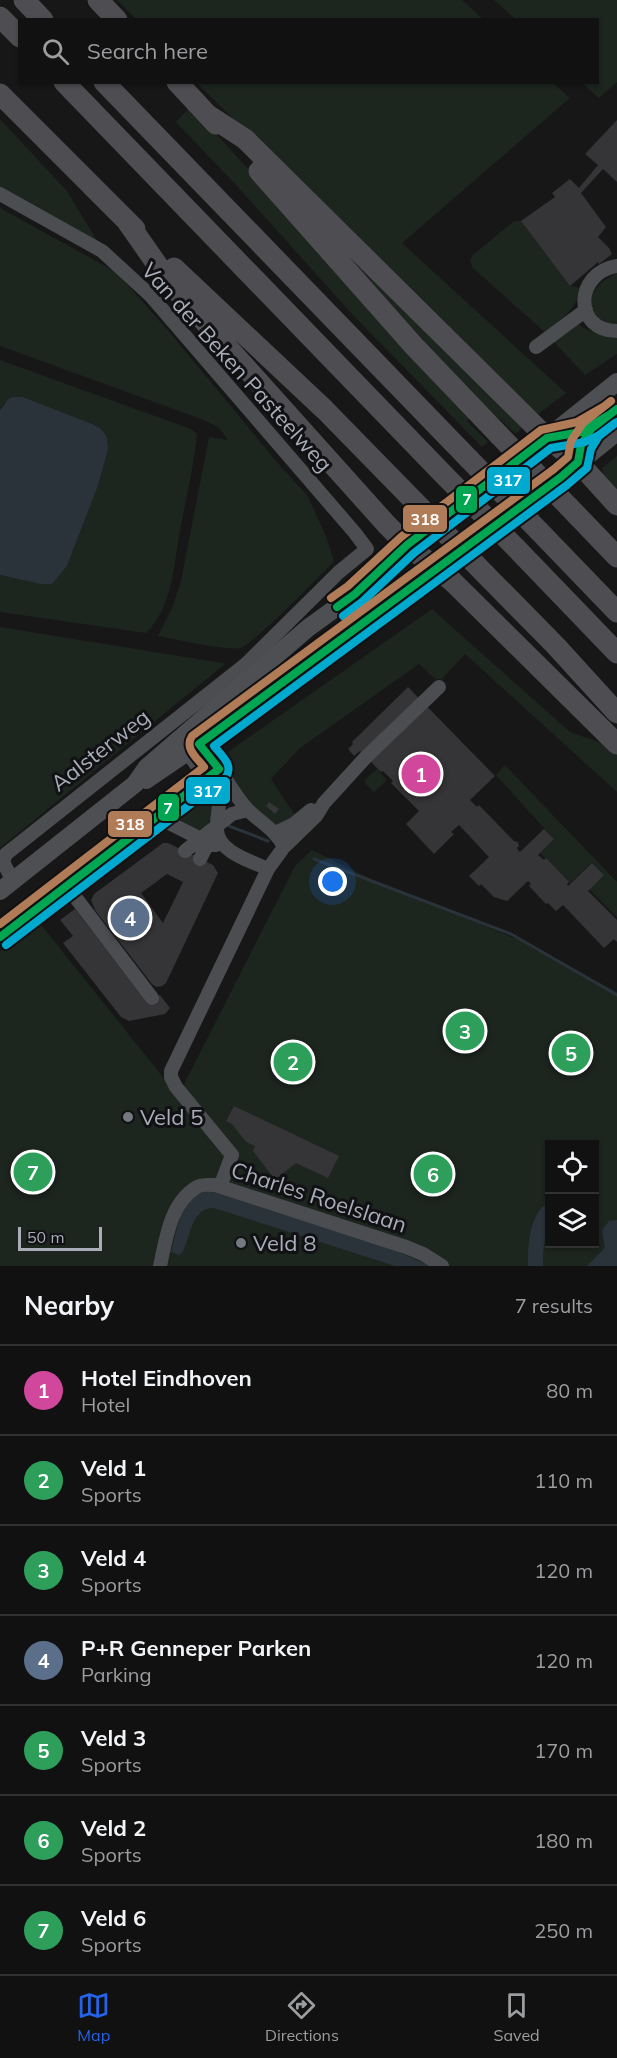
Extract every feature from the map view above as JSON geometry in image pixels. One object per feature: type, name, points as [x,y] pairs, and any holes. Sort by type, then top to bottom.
[{"type":"highway","points":[[24,0],[41,18]]},
{"type":"highway","points":[[98,0],[115,18]]},
{"type":"highway","points":[[0,17],[18,35]]},
{"type":"highway","points":[[66,84],[617,653]]},
{"type":"highway","points":[[106,84],[617,612]]},
{"type":"highway","points":[[179,84],[414,346],[617,557]]},
{"type":"highway","points":[[0,94],[180,274],[325,410],[556,646],[617,713]]},
{"type":"highway","points":[[208,115],[245,139],[547,438],[578,462],[617,505]]},
{"type":"highway","points":[[126,220],[170,283],[285,414],[387,525],[407,545],[452,581],[617,744]]},
{"type":"main road","name":"Aalsterweg","points":[[191,744],[278,654],[354,594],[407,545],[547,438],[617,381]]},
{"type":"main road","name":"Aalsterweg","points":[[6,886],[135,784],[150,778],[191,744],[292,674],[610,438]]},
{"type":"street","name":"Van der Beken Pasteelweg","points":[[0,194],[102,251],[150,295],[367,549]]},
{"type":"street","points":[[617,266],[607,268],[590,281],[584,297],[590,319],[599,327],[617,331]]},
{"type":"street","points":[[536,347],[586,310]]},
{"type":"street","points":[[547,438],[572,436],[591,429],[617,409]]},
{"type":"street","points":[[578,462],[581,445],[591,429]]},
{"type":"street","name":"Aalsterweg","points":[[6,886],[3,862],[6,854],[246,664],[332,579],[367,549]]},
{"type":"street","name":"Aalsterweg","points":[[246,664],[259,663],[278,654]]},
{"type":"street","points":[[220,1187],[232,1155],[176,1087],[171,1071],[268,869],[310,810],[324,803],[366,757],[439,687]]},
{"type":"street","points":[[191,744],[213,774],[248,810],[276,833],[284,847]]},
{"type":"street","points":[[0,937],[213,774]]},
{"type":"street","points":[[201,845],[219,839],[217,827],[219,797],[213,774]]},
{"type":"street","points":[[201,845],[232,814],[248,810]]},
{"type":"street","points":[[151,820],[165,821],[205,847],[203,860]]},
{"type":"street","points":[[276,833],[297,828]]},
{"type":"street","points":[[201,845],[268,869]]},
{"type":"street","points":[[66,885],[152,998]]},
{"type":"street","name":"Charles Roelslaan","points":[[160,1266],[172,1215],[185,1197],[198,1186],[220,1187],[406,1247],[442,1266]]},
{"type":"shaded area","points":[[117,0],[462,0],[482,18],[135,18]]},
{"type":"shaded area","points":[[494,0],[617,0],[617,82],[599,98],[583,84],[599,84],[599,18],[514,18]]},
{"type":"shaded area","points":[[198,84],[554,84],[570,98],[402,243],[566,393],[537,415],[503,387]]},
{"type":"shaded area","points":[[191,106],[472,416],[467,421],[488,442],[482,447],[352,314],[176,122]]},
{"type":"shaded area","points":[[0,119],[67,191],[99,244],[0,189]]},
{"type":"shaded area","points":[[282,182],[523,427],[516,434],[444,364]]},
{"type":"shaded area","points":[[0,208],[116,272],[307,495],[326,536],[334,561],[272,623],[240,648],[213,646],[158,636],[172,608],[181,581],[209,437],[228,440],[218,427],[201,419],[0,346]]},
{"type":"shaded area","points":[[514,221],[521,221],[570,286],[581,288],[572,308],[546,333],[473,268],[470,261],[473,255]]},
{"type":"shaded area","points":[[617,273],[617,324],[612,324],[605,322],[589,310],[597,287]]},
{"type":"shaded area","points":[[578,324],[601,335],[617,335],[617,354],[585,375],[553,341]]},
{"type":"shaded area","points":[[0,360],[191,429],[197,434],[168,596],[155,622],[146,633],[0,612],[0,575],[40,584],[67,566],[98,486],[108,450],[90,423],[23,397],[9,400],[0,410]]},
{"type":"shaded area","points":[[23,397],[90,423],[100,428],[107,438],[108,450],[98,486],[67,566],[52,584],[40,584],[0,575],[0,410],[8,399]]},
{"type":"shaded area","points":[[617,456],[617,490],[603,474],[602,468]]},
{"type":"shaded area","points":[[432,609],[570,732],[610,746],[617,753],[617,792],[465,654],[442,679],[435,679],[419,664],[300,748],[271,779],[297,818],[275,827],[259,817],[218,759]]},
{"type":"shaded area","points":[[0,627],[222,663],[225,664],[0,848]]},
{"type":"shaded area","points":[[505,765],[617,882],[617,917],[589,889],[604,875],[592,862],[570,883],[540,853],[554,839],[496,775]]},
{"type":"shaded area","points":[[377,769],[387,780],[374,792],[365,780]]},
{"type":"shaded area","points":[[209,786],[215,800],[214,812],[200,835],[169,821],[195,803],[192,798]]},
{"type":"shaded area","points":[[312,850],[371,879],[524,942],[617,992],[617,1266],[0,1266],[0,951],[38,921],[178,1096],[295,866]]},
{"type":"shaded area","points":[[209,1191],[390,1248],[430,1266],[395,1266],[214,1208],[206,1209],[196,1218],[182,1253],[179,1255],[171,1252],[178,1224],[186,1206],[192,1199]]},
{"type":"shaded area","points":[[545,1205],[543,1266],[528,1266],[531,1230]]},
{"type":"shaded area","points":[[617,1220],[617,1266],[587,1266],[605,1248],[602,1230],[609,1221]]},
{"type":"building","points":[[617,120],[617,182],[603,169],[581,193],[606,227],[598,237],[612,254],[599,264],[598,262],[570,286],[521,221],[555,197],[552,193],[570,179],[579,188],[598,165],[585,154]]},
{"type":"building","points":[[408,687],[495,776],[470,800],[477,807],[479,805],[514,841],[518,842],[517,848],[520,852],[544,829],[554,839],[538,855],[544,860],[546,858],[569,882],[568,886],[592,863],[604,875],[588,891],[617,920],[617,942],[614,939],[604,948],[563,905],[556,911],[548,903],[546,904],[529,886],[531,884],[528,881],[507,901],[494,897],[481,884],[479,886],[469,876],[489,857],[459,825],[451,832],[454,834],[434,854],[406,824],[419,811],[391,783],[393,781],[383,771],[381,772],[360,751],[354,756],[348,749],[353,744],[352,742]]},
{"type":"building","points":[[269,802],[279,809],[275,814],[266,806]]},
{"type":"building","points":[[163,843],[168,843],[213,865],[218,873],[166,983],[162,986],[156,987],[152,984],[95,910],[91,900],[94,894]],"holes":[[[167,874],[183,882],[163,923],[141,893]]]},
{"type":"building","points":[[75,909],[148,1004],[160,995],[170,1008],[165,1014],[129,1021],[121,1017],[63,943],[73,936],[60,920]]},
{"type":"building","points":[[234,1106],[339,1156],[328,1178],[296,1163],[277,1178],[273,1177],[253,1151],[255,1146],[246,1142],[232,1124],[226,1121]]},
{"type":"waterway","points":[[229,826],[268,841]]},
{"type":"waterway","points":[[314,859],[511,934],[617,995]]},
{"type":"transit line","name":"318","points":[[0,924],[204,767],[190,749],[192,736],[554,469],[568,457],[571,441],[583,423],[611,401]]},
{"type":"transit line","name":"318","points":[[331,598],[348,586],[401,537],[541,430],[577,422],[603,407]]},
{"type":"transit line","name":"7","points":[[0,937],[219,769],[199,744],[561,477],[578,462],[581,445],[591,429],[617,409]]},
{"type":"transit line","name":"7","points":[[337,607],[355,594],[407,545],[547,438],[581,432],[609,415]]},
{"type":"transit line","name":"317","points":[[6,945],[226,777],[228,764],[214,746],[567,485],[587,468],[591,449],[599,436],[617,422]]},
{"type":"transit line","name":"317","points":[[343,616],[362,602],[414,553],[551,448],[585,442],[615,423]]},
{"type":"place","name":"Hotel Eindhoven","points":[[421,774]]},
{"type":"place","name":"P+R Genneper Parken","points":[[130,918]]},
{"type":"place","name":"Veld 4","points":[[465,1031]]},
{"type":"place","name":"Veld 3","points":[[571,1053]]},
{"type":"place","name":"Veld 1","points":[[293,1062]]},
{"type":"place","name":"Veld 5","points":[[128,1117]]},
{"type":"place","name":"Veld 6","points":[[33,1172]]},
{"type":"place","name":"Veld 2","points":[[433,1174]]},
{"type":"place","name":"Veld 8","points":[[241,1243]]}]
